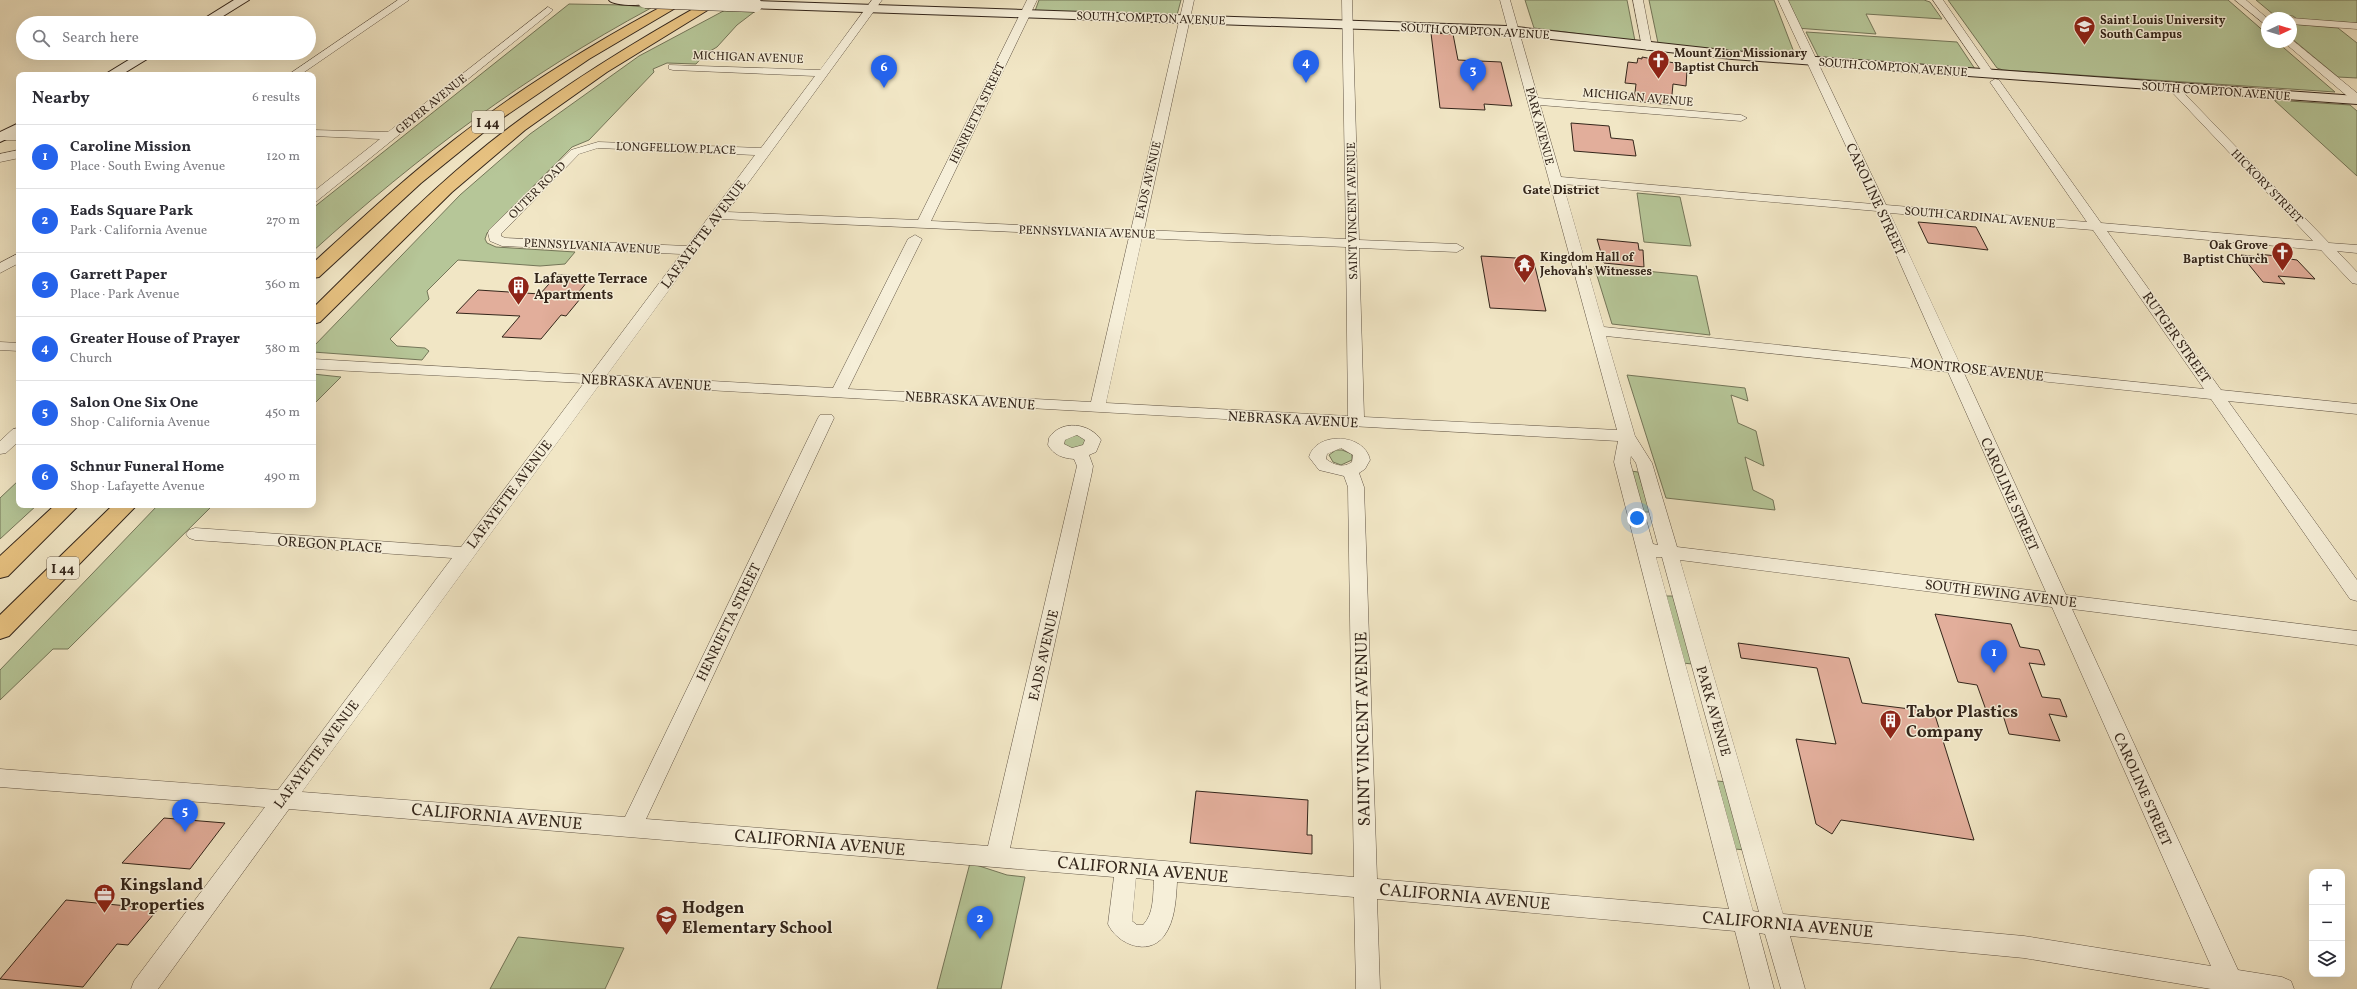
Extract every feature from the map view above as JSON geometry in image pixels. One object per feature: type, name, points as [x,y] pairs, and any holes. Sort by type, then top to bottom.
[{"type":"highway","name":"I 44","points":[[316,270],[390,202],[471,134],[589,53],[683,0]]},
{"type":"highway","name":"I 44","points":[[316,315],[416,216],[493,148],[568,91],[659,33],[718,0]]},
{"type":"highway","points":[[659,33],[737,0]]},
{"type":"highway","points":[[0,570],[65,508]]},
{"type":"highway","name":"I 44","points":[[0,630],[123,508]]},
{"type":"main road","points":[[215,16],[243,0]]},
{"type":"main road","name":"SOUTH COMPTON AVENUE","points":[[615,0],[755,5],[874,4],[1025,14],[1513,31],[1648,46],[1993,78],[2357,99]]},
{"type":"main road","points":[[116,72],[138,60]]},
{"type":"main road","points":[[1,137],[16,129]]},
{"type":"street","points":[[316,59],[404,0]]},
{"type":"street","name":"HENRIETTA STREET","points":[[922,225],[1032,0]]},
{"type":"street","name":"EADS AVENUE","points":[[1097,408],[1189,0]]},
{"type":"street","name":"SAINT VINCENT AVENUE","points":[[1347,0],[1356,422]]},
{"type":"street","name":"PARK AVENUE","points":[[1505,0],[1596,331],[1627,436],[1644,464],[1793,989]]},
{"type":"street","points":[[1638,0],[1648,46]]},
{"type":"street","name":"CAROLINE STREET","points":[[1783,0],[1882,208],[2057,600],[2232,985]]},
{"type":"street","name":"RUTGER STREET","points":[[1938,0],[2217,393],[2357,594]]},
{"type":"street","points":[[2240,0],[2261,17]]},
{"type":"street","name":"LAFAYETTE AVENUE","points":[[143,989],[465,553],[874,4]]},
{"type":"street","name":"GEYER AVENUE","points":[[316,196],[548,10]]},
{"type":"street","points":[[2297,21],[2357,26]]},
{"type":"street","points":[[2297,48],[2357,99]]},
{"type":"street","points":[[297,72],[315,60]]},
{"type":"street","name":"MICHIGAN AVENUE","points":[[673,67],[822,73]]},
{"type":"street","name":"HICKORY STREET","points":[[2176,91],[2357,280]]},
{"type":"street","name":"MICHIGAN AVENUE","points":[[1533,102],[1741,118]]},
{"type":"street","points":[[316,133],[390,136]]},
{"type":"street","points":[[1,137],[16,137]]},
{"type":"street","name":"LONGFELLOW PLACE","points":[[588,147],[598,145],[764,152]]},
{"type":"street","name":"OUTER ROAD","points":[[495,238],[494,233],[575,152],[588,147]]},
{"type":"street","points":[[0,158],[16,155]]},
{"type":"street","name":"SOUTH CARDINAL AVENUE","points":[[1555,180],[2357,249]]},
{"type":"street","name":"PENNSYLVANIA AVENUE","points":[[717,215],[1457,248]]},
{"type":"street","name":"PENNSYLVANIA AVENUE","points":[[495,238],[502,242],[691,250]]},
{"type":"street","points":[[839,392],[915,239]]},
{"type":"street","points":[[0,269],[16,259]]},
{"type":"street","name":"MONTROSE AVENUE","points":[[1596,331],[2357,408]]},
{"type":"street","points":[[0,346],[16,347]]},
{"type":"street","name":"NEBRASKA AVENUE","points":[[320,364],[1627,436]]},
{"type":"street","name":"HENRIETTA STREET","points":[[631,827],[826,418]]},
{"type":"street","points":[[0,448],[16,435]]},
{"type":"street","name":"PARK AVENUE","points":[[1627,436],[1622,462],[1762,989]]},
{"type":"street","name":"EADS AVENUE","points":[[997,857],[1084,472],[1085,466],[1080,453]]},
{"type":"street","name":"SAINT VINCENT AVENUE","points":[[1350,471],[1356,487],[1368,989]]},
{"type":"street","name":"OREGON PLACE","points":[[194,534],[465,553]]},
{"type":"street","name":"SOUTH EWING AVENUE","points":[[1644,549],[2357,638]]},
{"type":"street","name":"CALIFORNIA AVENUE","points":[[0,778],[631,827],[1366,887],[1743,920],[2024,947],[2232,985],[2282,989]]},
{"type":"street","points":[[1126,868],[1120,924],[1126,932],[1138,936],[1149,935],[1157,929],[1161,920],[1167,871]]},
{"type":"green space","points":[[1039,0],[1181,0],[1177,15],[1035,11]]},
{"type":"green space","points":[[1525,0],[1627,0],[1635,41],[1534,28]]},
{"type":"green space","points":[[1649,0],[1774,0],[1795,55],[1728,51],[1658,43]]},
{"type":"green space","points":[[1786,0],[1924,0],[1930,2],[1942,19],[1866,14],[1876,34],[1796,28]]},
{"type":"green space","points":[[1948,0],[2228,0],[2261,29],[2261,48],[2284,48],[2335,92],[2003,70],[1997,68]]},
{"type":"green space","points":[[2256,0],[2357,0],[2357,23],[2297,19],[2297,12],[2270,12]]},
{"type":"green space","points":[[569,4],[625,5],[651,8],[560,61],[474,119],[393,182],[316,248],[316,206]]},
{"type":"green space","points":[[729,8],[758,9],[737,25],[717,47],[705,54],[696,64],[667,63],[653,69],[654,72],[589,140],[572,147],[487,233],[485,239],[487,243],[496,247],[575,252],[565,264],[540,266],[458,260],[427,291],[429,299],[390,339],[397,346],[425,348],[429,351],[422,360],[316,352],[316,344],[460,195],[530,134],[639,56]]},
{"type":"green space","points":[[2297,25],[2338,28],[2357,43],[2357,78],[2338,77],[2297,43]]},
{"type":"green space","points":[[1806,32],[1957,42],[1975,69],[1819,58]]},
{"type":"green space","points":[[2274,100],[2350,105],[2357,111],[2357,176]]},
{"type":"green space","points":[[1637,193],[1680,197],[1691,246],[1644,242]]},
{"type":"green space","points":[[1594,266],[1697,276],[1710,335],[1612,324]]},
{"type":"green space","points":[[316,374],[341,377],[316,402]]},
{"type":"green space","points":[[1627,375],[1745,388],[1748,401],[1731,395],[1738,423],[1756,431],[1764,466],[1745,457],[1753,490],[1773,500],[1775,510],[1666,498]]},
{"type":"green space","points":[[1078,435],[1085,439],[1085,445],[1073,450],[1062,444],[1064,438]]},
{"type":"green space","points":[[1336,450],[1342,450],[1352,454],[1352,460],[1341,465],[1333,462],[1329,455]]},
{"type":"green space","points":[[1631,471],[1638,472],[1650,512],[1643,512]]},
{"type":"green space","points":[[16,483],[16,508],[34,508],[0,539],[0,498]]},
{"type":"green space","points":[[155,508],[210,508],[68,649],[53,649],[0,700],[0,670]]},
{"type":"green space","points":[[1665,596],[1673,596],[1692,664],[1683,663]]},
{"type":"green space","points":[[1717,781],[1727,782],[1745,850],[1735,849]]},
{"type":"green space","points":[[970,863],[1007,875],[1025,877],[1001,989],[937,989]]},
{"type":"green space","points":[[518,937],[624,948],[605,989],[490,989]]},
{"type":"building","points":[[1431,33],[1453,34],[1458,60],[1501,62],[1512,106],[1484,104],[1485,110],[1440,108]]},
{"type":"building","name":"Mount Zion Missionary Baptist Church","points":[[1642,57],[1680,64],[1680,69],[1687,70],[1686,86],[1673,84],[1671,105],[1634,101],[1636,84],[1625,83],[1628,62],[1637,63],[1638,58],[1642,59]]},
{"type":"building","points":[[1571,123],[1609,126],[1611,138],[1633,140],[1636,156],[1574,151]]},
{"type":"building","points":[[1918,222],[1976,227],[1988,250],[1928,243]]},
{"type":"building","points":[[1597,239],[1638,243],[1639,250],[1643,250],[1644,267],[1604,263]]},
{"type":"building","name":"Oak Grove Baptist Church","points":[[2257,254],[2287,257],[2297,260],[2315,279],[2278,276],[2285,284],[2263,282],[2241,255],[2260,257]]},
{"type":"building","name":"Kingdom Hall of Jehovah's Witnesses","points":[[1481,256],[1533,259],[1546,311],[1490,308]]},
{"type":"building","name":"Lafayette Terrace Apartments","points":[[557,275],[592,276],[574,298],[580,299],[566,316],[561,315],[541,339],[502,337],[520,316],[456,313],[478,290],[540,294]]},
{"type":"building","points":[[1935,614],[2011,624],[2020,647],[2039,650],[2045,665],[2029,663],[2042,697],[2060,699],[2067,717],[2049,714],[2060,741],[2009,734],[2002,712],[1986,710],[1977,685],[1958,682]]},
{"type":"building","name":"Tabor Plastics Company","points":[[1738,643],[1849,658],[1862,703],[1934,712],[1974,840],[1841,820],[1832,834],[1816,824],[1796,739],[1836,744],[1817,668],[1741,658]]},
{"type":"building","points":[[1196,791],[1308,800],[1307,835],[1312,835],[1312,854],[1190,843]]},
{"type":"building","points":[[164,818],[225,823],[190,869],[122,863]]},
{"type":"building","points":[[66,900],[158,909],[128,945],[117,944],[83,987],[0,979]]},
{"type":"place","name":"Saint Louis University South Campus","points":[[2085,46]]},
{"type":"place","name":"Mount Zion Missionary Baptist Church","points":[[1658,80]]},
{"type":"place","name":"Greater House of Prayer","points":[[1306,83]]},
{"type":"place","name":"Schnur Funeral Home","points":[[884,88]]},
{"type":"place","name":"Garrett Paper","points":[[1473,91]]},
{"type":"place","name":"Oak Grove Baptist Church","points":[[2283,272]]},
{"type":"place","name":"Kingdom Hall of Jehovah's Witnesses","points":[[1524,284]]},
{"type":"place","name":"Lafayette Terrace Apartments","points":[[519,306]]},
{"type":"place","name":"Caroline Mission","points":[[1994,673]]},
{"type":"place","name":"Tabor Plastics Company","points":[[1890,740]]},
{"type":"place","name":"Salon One Six One","points":[[185,832]]},
{"type":"place","name":"Kingsland Properties","points":[[104,914]]},
{"type":"place","name":"Hodgen Elementary School","points":[[667,936]]},
{"type":"place","name":"Eads Square Park","points":[[980,939]]},
{"type":"district","name":"Gate District","points":[[1561,189]]}]
